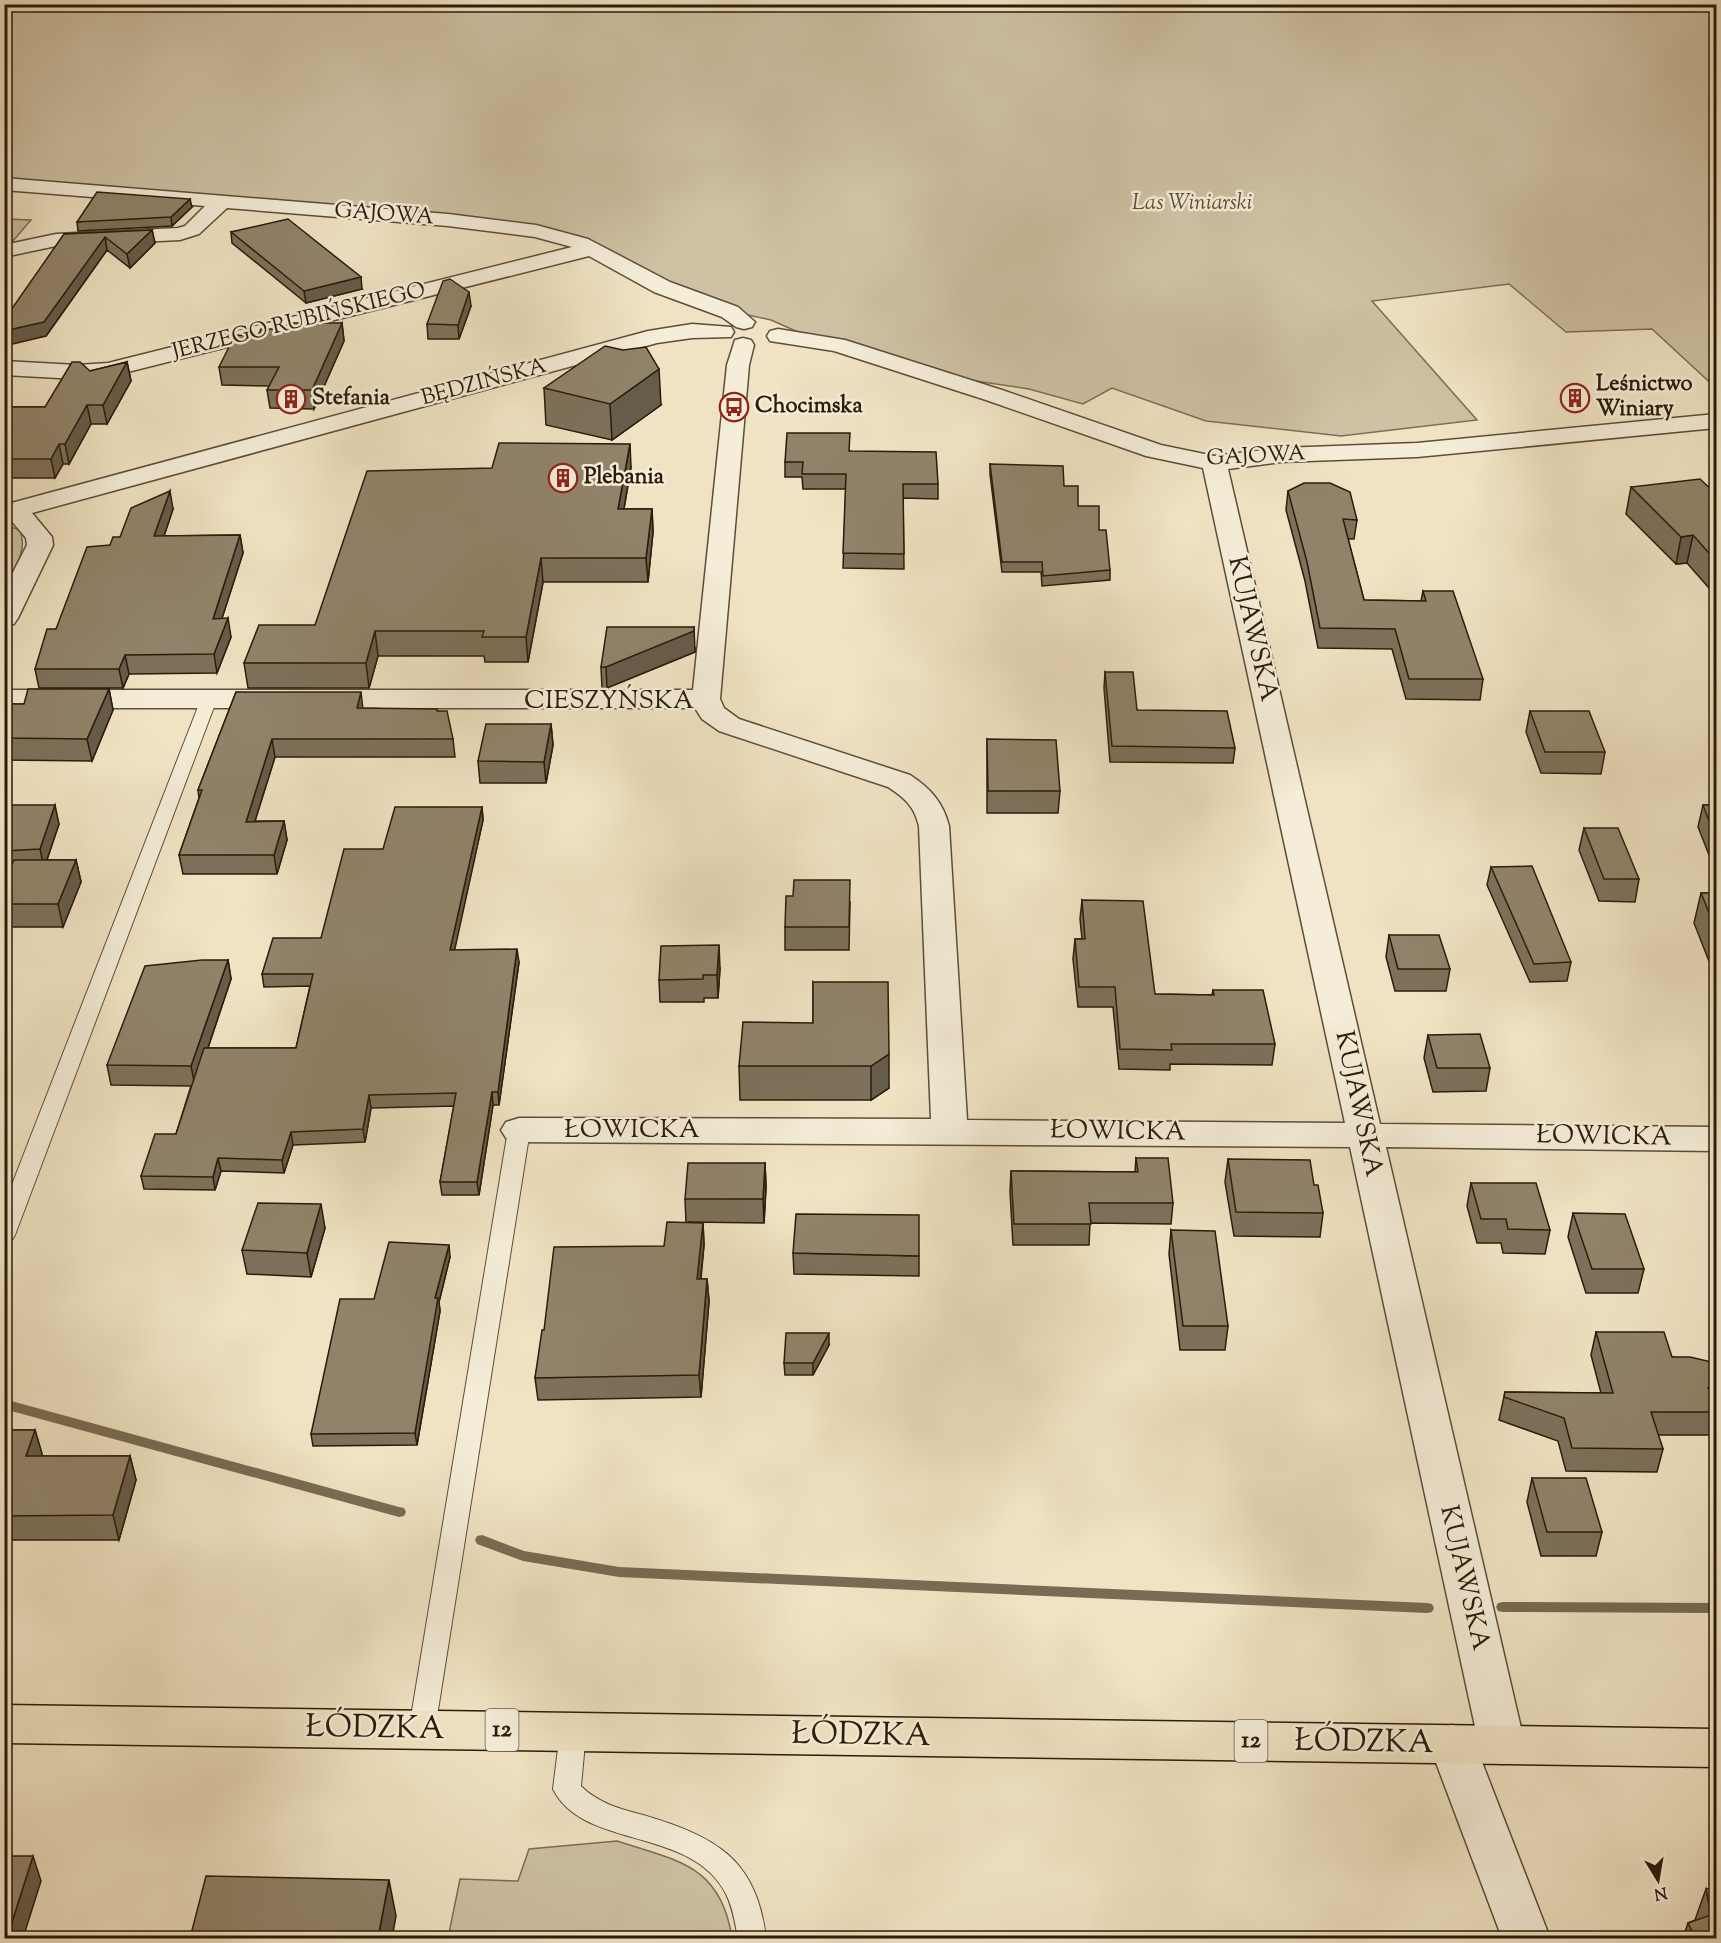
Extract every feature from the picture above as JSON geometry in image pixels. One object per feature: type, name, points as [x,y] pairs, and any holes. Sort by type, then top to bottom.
[{"type":"main road","name":"ŁÓDZKA","points":[[4,1724],[1716,1748]]},
{"type":"street","name":"GAJOWA","points":[[4,184],[497,226],[553,234],[581,243],[662,287],[729,312],[737,333]]},
{"type":"street","points":[[4,251],[56,240],[180,234],[192,230],[222,202]]},
{"type":"street","name":"JERZEGO RUBIŃSKIEGO","points":[[4,368],[77,372],[108,370],[590,249]]},
{"type":"street","name":"BĘDZIŃSKA","points":[[10,512],[656,336],[692,331],[737,333],[767,342],[778,336]]},
{"type":"street","points":[[705,699],[738,365],[737,333]]},
{"type":"street","name":"GAJOWA","points":[[778,336],[837,345],[994,395],[1155,452],[1214,462],[1281,455],[1406,451],[1716,421]]},
{"type":"street","name":"KUJAWSKA","points":[[1214,462],[1502,1745]]},
{"type":"street","points":[[4,618],[40,545],[39,537],[10,512]]},
{"type":"street","name":"CIESZYŃSKA","points":[[4,699],[705,699],[712,713],[729,725],[899,782],[922,797],[929,806],[934,826],[946,1082],[951,1131]]},
{"type":"street","name":"ŁOWICKA","points":[[519,1130],[1365,1134],[1716,1139]]},
{"type":"street","points":[[1452,1744],[1526,1938]]},
{"type":"lane","points":[[4,1235],[209,699]]},
{"type":"lane","points":[[422,1729],[519,1130]]},
{"type":"lane","points":[[573,1732],[567,1789],[579,1804],[600,1814],[674,1837],[704,1850],[727,1868],[741,1892],[752,1938]]},
{"type":"green space","name":"Las Winiarski","points":[[4,5],[1716,5],[1716,388],[1652,329],[1566,332],[1509,284],[1372,301],[1477,420],[1341,436],[1206,421],[1112,388],[1083,404],[1029,389],[969,380],[836,339],[798,332],[771,320],[748,315],[662,279],[594,242],[575,235],[518,224],[5,180]]},
{"type":"green space","points":[[5,219],[31,220],[12,242],[5,243]]},
{"type":"green space","points":[[5,525],[20,530],[22,545],[19,559],[5,587]]},
{"type":"green space","points":[[617,1841],[677,1861],[707,1881],[718,1895],[732,1938],[448,1938],[460,1879],[518,1881],[529,1849]]},
{"type":"building","points":[[97,192],[190,199],[171,217],[77,222]]},
{"type":"building","points":[[288,219],[361,277],[304,291],[231,232]]},
{"type":"building","points":[[152,230],[127,254],[105,237],[44,322],[4,331],[4,320],[64,234]]},
{"type":"building","points":[[450,279],[469,292],[458,325],[427,324],[443,281]]},
{"type":"building","points":[[288,323],[342,323],[312,390],[267,390],[279,367],[219,367],[235,335],[258,336],[261,329],[285,329]]},
{"type":"building","points":[[605,346],[623,350],[646,347],[659,369],[610,404],[544,388]]},
{"type":"building","points":[[72,362],[80,362],[90,371],[127,362],[103,405],[87,405],[65,444],[59,444],[51,459],[4,459],[4,407],[45,407]]},
{"type":"building","points":[[787,433],[850,433],[849,451],[936,452],[938,484],[903,484],[904,554],[843,553],[846,474],[802,474],[803,462],[785,462]]},
{"type":"building","points":[[499,443],[630,444],[618,509],[652,509],[646,558],[541,558],[526,637],[482,637],[484,631],[375,631],[366,663],[244,663],[259,625],[315,625],[367,471],[492,468]]},
{"type":"building","points":[[990,464],[1063,466],[1064,486],[1078,486],[1078,506],[1099,506],[1099,530],[1106,530],[1110,570],[1043,576],[1042,562],[1002,562]]},
{"type":"building","points":[[1700,479],[1716,494],[1716,561],[1693,535],[1681,537],[1631,487]]},
{"type":"building","points":[[1304,483],[1330,483],[1350,492],[1357,520],[1343,519],[1364,600],[1426,601],[1423,591],[1453,591],[1483,679],[1409,679],[1395,629],[1320,628],[1307,562],[1288,491]]},
{"type":"building","points":[[170,491],[154,536],[240,535],[213,619],[228,618],[214,654],[125,655],[119,669],[35,669],[47,629],[56,629],[87,547],[110,545],[113,537],[120,537],[131,508]]},
{"type":"building","points":[[607,627],[694,627],[694,631],[606,667],[601,667]]},
{"type":"building","points":[[1105,672],[1133,672],[1137,710],[1227,711],[1235,748],[1112,746]]},
{"type":"building","points":[[28,689],[109,689],[87,739],[4,738],[4,704],[24,704]]},
{"type":"building","points":[[236,692],[361,692],[357,708],[447,711],[453,739],[272,739],[246,822],[284,821],[274,855],[179,855],[202,790],[198,790]]},
{"type":"building","points":[[1530,711],[1589,711],[1605,752],[1545,752]]},
{"type":"building","points":[[486,724],[551,724],[544,762],[478,761]]},
{"type":"building","points":[[987,739],[1056,740],[1060,791],[988,791]]},
{"type":"building","points":[[4,805],[55,805],[40,849],[4,851],[4,842],[8,833],[4,833]]},
{"type":"building","points":[[1703,805],[1716,805],[1716,839]]},
{"type":"building","points":[[395,807],[482,807],[450,950],[517,949],[498,1092],[492,1092],[477,1182],[440,1182],[456,1093],[369,1095],[363,1129],[291,1132],[282,1160],[218,1158],[213,1177],[141,1176],[155,1134],[176,1134],[204,1048],[296,1048],[313,974],[262,974],[273,938],[321,938],[344,849],[383,849]]},
{"type":"building","points":[[1584,828],[1618,828],[1639,879],[1604,879]]},
{"type":"building","points":[[14,860],[76,860],[58,904],[4,904],[4,881]]},
{"type":"building","points":[[1532,866],[1571,962],[1534,964],[1491,867]]},
{"type":"building","points":[[794,880],[850,880],[849,927],[785,927],[786,896],[793,896]]},
{"type":"building","points":[[1701,893],[1716,893],[1716,930]]},
{"type":"building","points":[[1082,900],[1143,901],[1155,994],[1214,995],[1213,990],[1263,990],[1275,1044],[1171,1044],[1172,1050],[1120,1049],[1115,987],[1079,987],[1075,939],[1085,939]]},
{"type":"building","points":[[1389,935],[1439,935],[1450,969],[1398,969]]},
{"type":"building","points":[[719,945],[717,975],[703,975],[703,979],[659,980],[661,946]]},
{"type":"building","points":[[202,960],[228,960],[191,1066],[107,1065],[145,966]]},
{"type":"building","points":[[813,982],[888,982],[889,1054],[871,1066],[739,1066],[743,1022],[813,1023]]},
{"type":"building","points":[[1480,1034],[1490,1068],[1437,1068],[1428,1035]]},
{"type":"building","points":[[1136,1158],[1168,1158],[1173,1203],[1089,1203],[1091,1224],[1014,1224],[1011,1171],[1138,1172]]},
{"type":"building","points":[[1228,1159],[1310,1160],[1314,1185],[1318,1185],[1323,1213],[1236,1212]]},
{"type":"building","points":[[688,1163],[765,1163],[763,1199],[685,1199]]},
{"type":"building","points":[[1471,1183],[1536,1183],[1550,1230],[1508,1229],[1506,1219],[1481,1219]]},
{"type":"building","points":[[258,1203],[321,1204],[307,1253],[242,1250]]},
{"type":"building","points":[[1573,1213],[1625,1214],[1644,1269],[1592,1269]]},
{"type":"building","points":[[796,1214],[919,1215],[919,1256],[793,1253]]},
{"type":"building","points":[[667,1222],[703,1223],[697,1279],[707,1279],[699,1375],[535,1378],[542,1330],[544,1330],[554,1247],[664,1246]]},
{"type":"building","points":[[1171,1230],[1215,1231],[1228,1326],[1183,1326]]},
{"type":"building","points":[[389,1242],[449,1245],[435,1298],[438,1298],[415,1433],[311,1434],[340,1299],[374,1299]]},
{"type":"building","points":[[1596,1332],[1664,1332],[1672,1357],[1690,1357],[1716,1363],[1716,1379],[1708,1388],[1716,1391],[1716,1412],[1651,1412],[1663,1449],[1572,1448],[1564,1418],[1504,1397],[1505,1392],[1613,1393]]},
{"type":"building","points":[[786,1333],[829,1333],[813,1363],[784,1363]]},
{"type":"building","points":[[4,1430],[35,1430],[26,1456],[130,1456],[113,1515],[4,1516]]},
{"type":"building","points":[[1532,1478],[1586,1478],[1602,1532],[1547,1532]]},
{"type":"building","points":[[4,1856],[33,1856],[7,1938],[4,1938]]},
{"type":"building","points":[[206,1876],[389,1880],[378,1938],[190,1938]]},
{"type":"building","points":[[1716,1887],[1716,1938],[1695,1938],[1688,1923],[1711,1915],[1706,1889]]},
{"type":"waterway","points":[[4,1404],[399,1512]]},
{"type":"waterway","points":[[482,1540],[523,1556],[619,1572],[1427,1608]]},
{"type":"waterway","points":[[1503,1607],[1716,1608]]},
{"type":"place","name":"Leśnictwo Winiary","points":[[1575,398]]},
{"type":"place","name":"Stefania","points":[[291,399]]},
{"type":"place","name":"Chocimska","points":[[734,407]]},
{"type":"place","name":"Plebania","points":[[563,478]]}]
